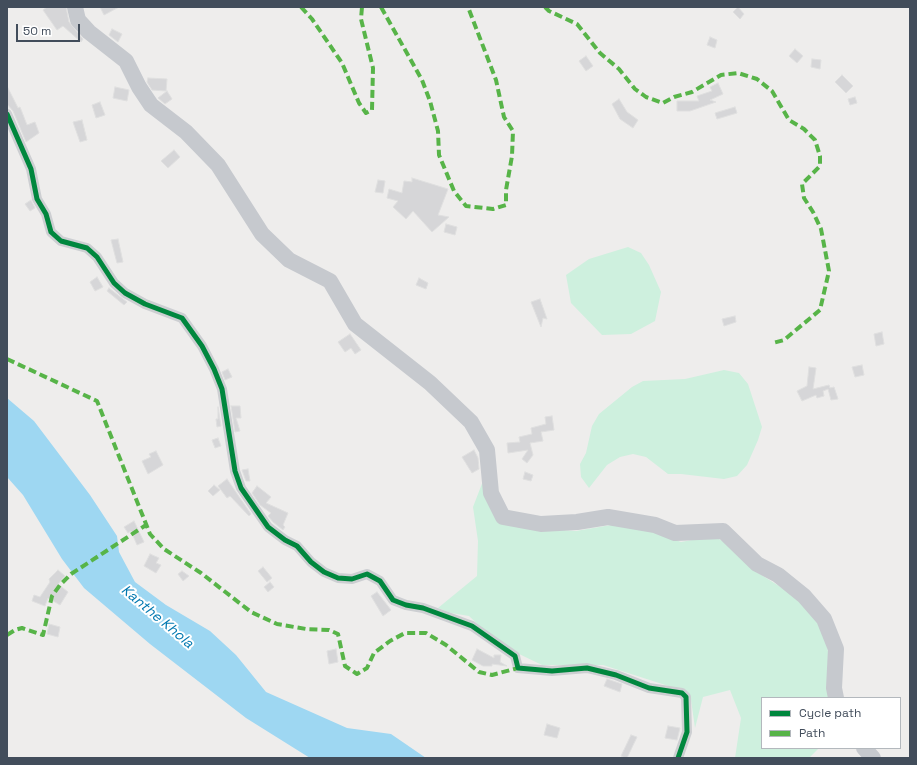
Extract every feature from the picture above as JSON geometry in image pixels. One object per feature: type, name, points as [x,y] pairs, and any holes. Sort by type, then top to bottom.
[{"type":"main road","points":[[75,7],[78,20],[89,32],[126,61],[139,87],[151,105],[186,132],[218,165],[262,234],[289,260],[330,281],[355,324],[430,383],[471,422],[487,450],[491,493],[503,517],[541,524],[577,522],[608,517],[655,525],[675,533],[723,531],[757,564],[778,576],[804,596],[824,619],[836,649],[834,688],[836,697]]},
{"type":"main road","points":[[865,749],[872,758]]},
{"type":"street","points":[[7,114],[31,169],[37,199],[46,214],[51,232],[61,241],[87,248],[98,257],[114,282],[125,293],[145,304],[182,318],[202,346],[222,389],[235,471],[241,488],[268,526],[285,540],[297,546],[311,562],[324,572],[338,578],[352,579],[367,574],[380,581],[393,600],[406,605],[423,608],[472,626],[514,656],[518,668],[552,671],[587,668],[616,674],[649,688],[682,693],[686,697],[687,732],[678,758]]},
{"type":"green space","points":[[628,247],[641,253],[649,265],[661,292],[655,321],[631,334],[602,335],[571,303],[566,275],[589,259]]},
{"type":"green space","points":[[724,370],[739,373],[748,384],[762,427],[747,465],[737,476],[724,479],[668,474],[646,457],[633,454],[620,457],[607,465],[589,488],[581,477],[580,464],[586,453],[592,426],[599,414],[632,387],[643,381],[685,379]]},
{"type":"green space","points":[[483,481],[494,511],[546,529],[576,531],[611,525],[653,532],[681,542],[713,536],[736,548],[755,571],[787,591],[813,613],[826,637],[829,659],[829,697],[761,697],[761,749],[818,749],[809,758],[735,758],[741,718],[730,690],[703,697],[695,728],[691,700],[684,691],[603,665],[542,665],[517,653],[485,631],[469,616],[451,613],[438,608],[477,576],[478,541],[473,507]]},
{"type":"water","name":"Kanthe Khola","points":[[7,398],[34,421],[90,495],[117,536],[119,552],[135,582],[166,605],[210,631],[236,655],[266,692],[347,728],[391,734],[426,758],[310,758],[246,718],[150,644],[84,588],[62,559],[23,495],[7,477]]},
{"type":"building","points":[[47,7],[66,7],[69,22],[83,39],[81,42],[63,26],[57,30],[43,10]]},
{"type":"building","points":[[100,7],[119,7],[104,15]]},
{"type":"building","points":[[738,7],[744,14],[740,19],[733,12]]},
{"type":"building","points":[[112,29],[122,34],[118,42],[109,35]]},
{"type":"building","points":[[710,37],[717,40],[715,48],[707,45]]},
{"type":"building","points":[[795,49],[803,56],[797,63],[789,56]]},
{"type":"building","points":[[586,56],[593,66],[586,71],[579,61]]},
{"type":"building","points":[[812,59],[821,60],[820,69],[811,67]]},
{"type":"building","points":[[842,75],[853,86],[846,93],[835,82]]},
{"type":"building","points":[[148,78],[167,79],[166,91],[152,90],[147,82]]},
{"type":"building","points":[[718,83],[723,94],[710,100],[716,102],[690,111],[677,111],[677,101],[699,101],[697,96],[712,91],[710,87]]},
{"type":"building","points":[[7,86],[18,108],[20,107],[27,125],[35,122],[39,133],[26,142],[13,111],[7,104]]},
{"type":"building","points":[[115,87],[129,90],[127,101],[113,98]]},
{"type":"building","points":[[167,91],[172,99],[165,104],[158,98]]},
{"type":"building","points":[[855,97],[857,103],[850,105],[848,99]]},
{"type":"building","points":[[619,99],[627,112],[638,120],[633,128],[620,119],[612,104]]},
{"type":"building","points":[[100,102],[105,115],[96,118],[92,105]]},
{"type":"building","points":[[735,107],[737,113],[717,119],[715,113]]},
{"type":"building","points":[[82,120],[87,140],[80,142],[73,122]]},
{"type":"building","points":[[174,150],[180,157],[168,168],[161,161]]},
{"type":"building","points":[[412,178],[448,189],[438,215],[449,217],[432,232],[413,211],[406,219],[393,207],[398,201],[387,198],[389,189],[402,193],[404,181],[412,182]]},
{"type":"building","points":[[378,180],[385,181],[383,193],[375,192]]},
{"type":"building","points":[[31,200],[35,208],[30,211],[25,204]]},
{"type":"building","points":[[446,224],[457,227],[455,235],[444,232]]},
{"type":"building","points":[[118,239],[123,262],[117,263],[111,240]]},
{"type":"building","points":[[97,277],[103,287],[95,291],[90,282]]},
{"type":"building","points":[[419,278],[428,283],[426,289],[416,285]]},
{"type":"building","points":[[109,288],[127,302],[124,305],[107,291]]},
{"type":"building","points":[[540,299],[547,319],[543,318],[541,327],[531,302]]},
{"type":"building","points":[[735,316],[736,322],[724,326],[722,319]]},
{"type":"building","points":[[882,332],[884,344],[876,346],[874,334]]},
{"type":"building","points":[[350,334],[361,350],[355,354],[351,348],[345,352],[338,342]]},
{"type":"building","points":[[862,365],[864,375],[855,377],[852,367]]},
{"type":"building","points":[[809,367],[816,368],[813,389],[829,385],[830,388],[834,387],[838,399],[831,400],[828,389],[823,391],[824,396],[817,398],[816,395],[802,401],[797,391],[807,386]]},
{"type":"building","points":[[228,369],[232,377],[225,380],[222,372]]},
{"type":"building","points":[[231,406],[240,406],[241,418],[236,418],[240,431],[235,432]]},
{"type":"building","points":[[218,407],[221,426],[217,427],[216,419],[218,419]]},
{"type":"building","points":[[552,416],[554,430],[541,432],[543,441],[530,443],[533,455],[527,463],[522,459],[528,450],[508,453],[507,443],[520,442],[519,437],[532,434],[531,428],[546,424],[545,417]]},
{"type":"building","points":[[218,438],[221,446],[215,448],[212,440]]},
{"type":"building","points":[[474,450],[478,458],[479,469],[472,473],[462,457]]},
{"type":"building","points":[[156,451],[163,465],[148,474],[142,461],[151,457],[149,454]]},
{"type":"building","points":[[248,469],[250,481],[246,481],[242,470]]},
{"type":"building","points":[[525,472],[533,475],[531,481],[523,479]]},
{"type":"building","points":[[227,479],[251,514],[249,516],[230,496],[227,498],[218,486]]},
{"type":"building","points":[[214,485],[220,490],[213,496],[208,491]]},
{"type":"building","points":[[257,486],[271,497],[266,503],[288,513],[283,525],[285,527],[283,530],[273,522],[268,516],[271,513],[260,505],[252,493]]},
{"type":"building","points":[[134,521],[144,542],[137,545],[131,531],[128,533],[124,527]]},
{"type":"building","points":[[150,554],[159,558],[156,563],[161,565],[156,573],[144,566]]},
{"type":"building","points":[[263,567],[272,578],[267,582],[258,571]]},
{"type":"building","points":[[58,570],[65,576],[58,584],[68,592],[60,605],[48,598],[45,606],[32,601],[34,595],[40,597],[50,582],[49,579]]},
{"type":"building","points":[[182,571],[189,576],[183,581],[178,574]]},
{"type":"building","points":[[270,582],[274,587],[268,592],[264,587]]},
{"type":"building","points":[[377,592],[391,610],[383,616],[371,596]]},
{"type":"building","points":[[49,624],[60,627],[58,637],[47,634]]},
{"type":"building","points":[[336,649],[338,662],[329,664],[327,651]]},
{"type":"building","points":[[477,649],[494,658],[494,655],[501,655],[500,662],[507,666],[492,664],[492,666],[483,666],[472,660]]},
{"type":"building","points":[[607,679],[622,684],[620,692],[604,686]]},
{"type":"building","points":[[547,724],[560,728],[557,738],[544,735]]},
{"type":"building","points":[[668,726],[680,728],[677,740],[665,738]]},
{"type":"building","points":[[631,735],[637,737],[627,758],[625,758],[621,756]]},
{"type":"marked path","points":[[301,7],[312,19],[342,63],[359,103],[366,113],[372,110],[373,68],[361,19],[362,7]]},
{"type":"marked path","points":[[381,7],[422,80],[430,101],[438,131],[439,155],[454,191],[466,206],[493,209],[506,205],[506,190],[512,156],[513,131],[504,117],[496,80],[468,7]]},
{"type":"marked path","points":[[545,7],[549,11],[577,24],[600,53],[619,69],[635,89],[646,97],[663,103],[674,97],[692,92],[721,75],[738,73],[757,79],[772,91],[789,120],[804,129],[815,140],[820,156],[820,166],[802,184],[804,198],[821,229],[829,271],[820,310],[784,340],[773,343]]},
{"type":"marked path","points":[[7,359],[97,401],[150,534],[164,549],[201,573],[251,612],[277,624],[306,629],[329,630],[338,634],[345,666],[357,674],[367,668],[374,653],[390,641],[405,633],[426,633],[446,645],[479,672],[492,675],[518,668]]},
{"type":"marked path","points":[[7,635],[22,628],[43,635],[52,596],[60,585],[71,574],[146,525]]},
{"type":"cycle path","points":[[7,114],[31,169],[37,199],[46,214],[51,232],[61,241],[87,248],[97,257],[114,283],[125,293],[145,304],[182,318],[202,346],[222,389],[235,471],[241,488],[268,527],[285,540],[297,546],[311,562],[324,572],[338,578],[352,579],[367,574],[380,581],[393,600],[406,605],[423,608],[472,626],[515,656],[518,668],[552,671],[587,668],[616,675],[649,688],[682,693],[686,697],[687,732],[678,758]]}]
